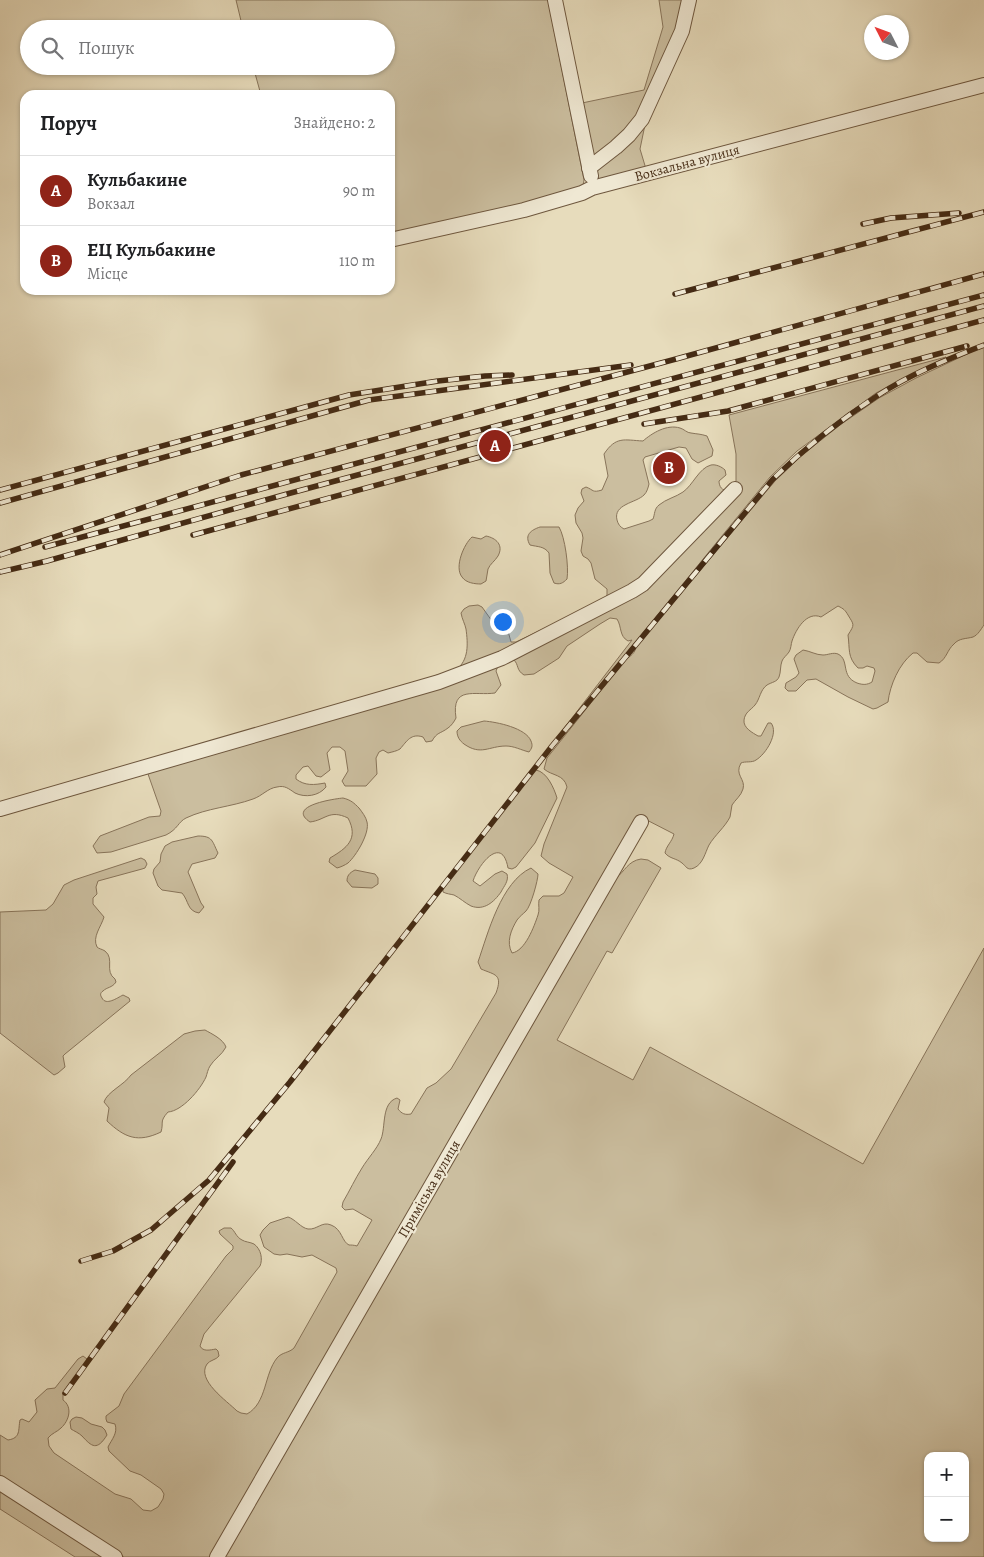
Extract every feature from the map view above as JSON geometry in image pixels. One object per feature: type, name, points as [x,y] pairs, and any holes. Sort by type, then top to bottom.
[{"type":"street","points":[[555,0],[590,168],[592,188]]},
{"type":"street","points":[[590,168],[629,135],[642,119],[682,31],[689,0]]},
{"type":"street","name":"Вокзальна вулиця","points":[[395,239],[524,210],[582,193],[592,188],[984,85]]},
{"type":"street","points":[[0,809],[429,685],[502,658],[590,614],[643,584],[735,489]]},
{"type":"street","name":"Приміська вулиця","points":[[217,1557],[641,822]]},
{"type":"street","points":[[0,1483],[115,1557]]},
{"type":"shaded area","points":[[236,0],[548,0],[584,180],[583,186],[576,190],[395,236],[395,90],[260,90],[255,75],[395,75],[395,20],[241,20]]},
{"type":"shaded area","points":[[659,0],[693,0],[647,115],[640,149],[646,169],[602,181],[596,175],[582,103],[644,90],[663,27]]},
{"type":"shaded area","points":[[984,346],[984,625],[975,636],[956,642],[939,663],[927,662],[917,653],[913,653],[903,663],[896,675],[888,702],[873,709],[816,679],[807,680],[796,691],[788,691],[785,688],[786,683],[799,673],[794,659],[803,650],[820,655],[838,654],[844,660],[847,672],[852,680],[863,684],[872,682],[874,668],[867,666],[858,668],[854,664],[849,649],[848,635],[853,625],[844,610],[838,606],[821,617],[816,616],[807,619],[796,631],[790,651],[781,665],[778,679],[765,687],[757,703],[746,715],[745,725],[758,736],[761,736],[768,723],[771,723],[773,727],[772,738],[760,757],[754,761],[741,763],[739,774],[743,782],[742,791],[732,805],[728,821],[709,845],[700,864],[692,869],[688,869],[680,861],[667,855],[665,853],[674,834],[639,816],[636,817],[212,1557],[124,1557],[0,1476],[0,1435],[8,1440],[15,1437],[18,1433],[20,1420],[29,1422],[37,1412],[35,1400],[47,1389],[55,1388],[78,1359],[83,1356],[87,1361],[63,1393],[63,1400],[69,1410],[68,1418],[61,1428],[48,1438],[49,1446],[54,1453],[115,1494],[131,1499],[143,1510],[151,1511],[158,1507],[164,1494],[161,1489],[141,1475],[130,1471],[109,1451],[108,1447],[116,1427],[115,1424],[107,1422],[106,1416],[119,1406],[124,1394],[233,1249],[233,1246],[220,1234],[219,1231],[224,1228],[231,1228],[240,1239],[254,1244],[261,1254],[261,1263],[204,1334],[200,1346],[205,1350],[216,1349],[218,1351],[219,1356],[207,1364],[205,1370],[206,1377],[214,1390],[241,1413],[247,1414],[253,1409],[262,1396],[277,1358],[294,1348],[337,1272],[336,1268],[312,1255],[302,1257],[274,1254],[264,1247],[260,1235],[263,1230],[270,1223],[288,1217],[308,1229],[325,1224],[331,1225],[337,1229],[349,1245],[357,1246],[372,1220],[353,1209],[345,1210],[342,1207],[343,1202],[359,1172],[379,1143],[388,1105],[397,1098],[400,1100],[399,1111],[404,1114],[411,1114],[427,1088],[436,1083],[451,1069],[496,993],[498,979],[494,974],[481,969],[478,962],[491,923],[504,896],[511,885],[531,868],[538,874],[530,904],[517,920],[511,932],[509,945],[512,953],[521,948],[531,932],[539,913],[539,900],[543,896],[559,896],[564,893],[573,877],[541,856],[567,787],[561,777],[544,769],[547,758],[626,659],[635,651],[636,647],[775,481],[801,456],[840,425],[879,398],[916,378]]},
{"type":"shaded area","points":[[946,357],[876,393],[797,451],[770,477],[545,753],[632,640],[628,641],[623,637],[617,619],[610,618],[600,624],[567,646],[559,658],[534,674],[524,675],[514,660],[498,666],[496,671],[501,685],[495,693],[466,694],[461,696],[455,708],[456,718],[449,727],[432,741],[426,742],[423,737],[415,736],[410,738],[400,749],[388,753],[383,750],[379,752],[376,758],[377,774],[366,786],[345,786],[342,781],[348,771],[345,751],[340,747],[332,747],[327,753],[330,770],[321,777],[316,776],[308,766],[303,767],[296,775],[296,779],[306,784],[325,783],[326,787],[320,792],[312,795],[303,795],[285,787],[274,788],[253,799],[186,818],[166,835],[111,852],[97,853],[93,846],[100,836],[149,817],[160,816],[161,811],[148,774],[150,769],[456,670],[463,661],[467,651],[466,629],[461,613],[469,606],[478,605],[482,607],[492,621],[508,631],[511,642],[516,642],[604,600],[607,595],[607,589],[595,579],[591,563],[583,556],[581,551],[583,538],[576,523],[575,515],[584,501],[581,493],[582,489],[586,487],[595,491],[602,490],[608,476],[604,454],[612,444],[621,440],[643,441],[660,430],[675,427],[690,433],[707,436],[713,450],[712,456],[698,463],[692,459],[686,448],[679,447],[645,457],[643,460],[649,484],[647,491],[640,498],[618,510],[617,521],[624,529],[653,519],[655,510],[659,505],[683,492],[703,470],[711,465],[719,466],[725,470],[726,475],[719,481],[721,488],[726,490],[731,487],[736,481],[736,454],[729,415]]},
{"type":"shaded area","points":[[540,527],[559,527],[566,552],[567,579],[564,582],[554,583],[550,573],[549,553],[543,548],[530,545],[528,541],[529,533]]},
{"type":"shaded area","points":[[486,536],[493,538],[498,543],[500,552],[488,569],[486,581],[481,584],[468,582],[462,577],[459,568],[463,550],[472,537],[481,539]]},
{"type":"shaded area","points":[[484,721],[503,724],[517,729],[528,736],[531,741],[531,749],[529,752],[515,747],[500,746],[480,750],[470,748],[460,740],[457,731],[461,727]]},
{"type":"shaded area","points":[[536,770],[547,777],[557,798],[535,843],[516,867],[512,869],[508,868],[505,858],[501,853],[490,856],[480,867],[473,881],[480,886],[495,874],[502,871],[507,874],[505,886],[498,896],[488,905],[476,907],[469,905],[454,895],[443,892],[443,887]]},
{"type":"shaded area","points":[[343,798],[359,808],[366,818],[367,827],[362,844],[355,855],[348,863],[337,868],[329,862],[330,858],[350,842],[352,832],[348,818],[332,815],[310,822],[304,816],[304,812],[314,804]]},
{"type":"shaded area","points":[[198,836],[209,838],[218,853],[215,858],[192,864],[188,872],[204,907],[199,913],[190,908],[182,893],[162,890],[158,886],[153,873],[160,862],[165,846],[172,842]]},
{"type":"shaded area","points":[[141,858],[147,864],[145,868],[98,881],[96,887],[97,894],[93,898],[93,904],[104,917],[96,936],[97,947],[108,954],[110,972],[116,982],[102,992],[101,996],[104,1000],[109,1001],[123,995],[129,998],[130,1001],[65,1054],[63,1056],[65,1067],[54,1075],[0,1033],[0,912],[46,910],[53,904],[64,885]]},
{"type":"shaded area","points":[[641,859],[648,860],[661,868],[612,953],[607,951],[557,1040],[633,1080],[650,1047],[863,1164],[984,948],[984,1557],[222,1557],[616,878],[630,864]]},
{"type":"shaded area","points":[[355,870],[375,874],[378,878],[378,884],[372,888],[352,887],[347,879],[350,873]]},
{"type":"shaded area","points":[[205,1030],[220,1039],[226,1047],[210,1066],[206,1077],[195,1094],[185,1104],[165,1115],[161,1132],[145,1137],[132,1137],[126,1135],[107,1121],[109,1108],[104,1102],[112,1092],[184,1034]]},
{"type":"shaded area","points":[[76,1417],[102,1427],[107,1435],[97,1445],[92,1445],[71,1429],[70,1422]]},
{"type":"shaded area","points":[[0,1491],[102,1557],[75,1557],[0,1509]]},
{"type":"railway","points":[[675,294],[984,212]]},
{"type":"railway","points":[[863,224],[891,218],[959,213]]},
{"type":"railway","points":[[0,555],[241,475],[676,359],[984,274]]},
{"type":"railway","points":[[45,547],[984,295]]},
{"type":"railway","points":[[0,572],[47,561],[287,494],[984,306]]},
{"type":"railway","points":[[193,535],[984,320]]},
{"type":"railway","points":[[81,1261],[113,1251],[151,1230],[209,1180],[290,1082],[552,746],[773,479],[823,435],[877,396],[943,361],[984,345]]},
{"type":"railway","points":[[644,424],[728,411],[967,346]]},
{"type":"railway","points":[[0,503],[369,400],[631,365]]},
{"type":"railway","points":[[0,490],[349,395],[438,381],[512,375]]},
{"type":"railway","points":[[65,1393],[233,1162]]},
{"type":"place","name":"Кульбакине","points":[[495,446]]},
{"type":"place","name":"ЕЦ Кульбакине","points":[[669,468]]}]
